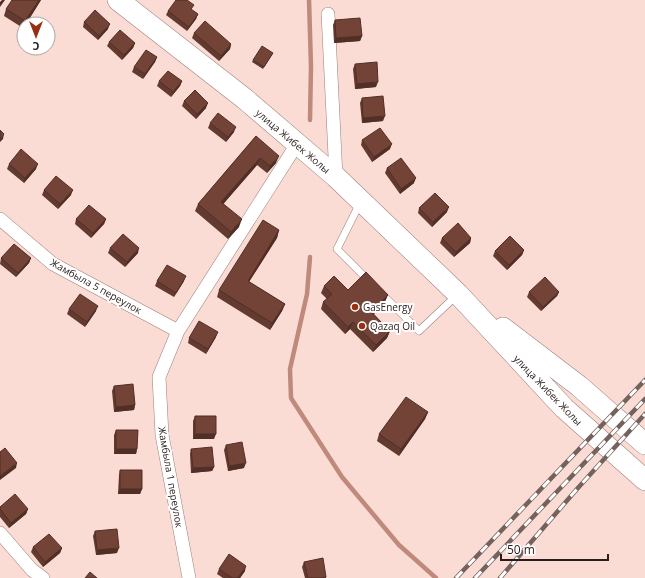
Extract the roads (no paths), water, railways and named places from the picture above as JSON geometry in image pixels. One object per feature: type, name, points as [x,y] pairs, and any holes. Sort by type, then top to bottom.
[{"type":"main road","name":"улица Жибек Жолы","points":[[118,0],[244,99],[336,177],[458,294],[564,408],[637,474],[645,485]]},
{"type":"main road","name":"улица Жибек Жолы","points":[[458,294],[579,386],[645,444]]},
{"type":"street","points":[[328,14],[336,177]]},
{"type":"street","name":"Жамбыла 1 переулок","points":[[189,578],[162,435],[158,377],[178,331],[297,144]]},
{"type":"street","name":"Жамбыла 5 переулок","points":[[0,219],[53,264],[178,331]]},
{"type":"street","points":[[0,533],[32,570],[43,578]]},
{"type":"lane","points":[[361,201],[337,249],[419,331],[458,294]]},
{"type":"waterway","points":[[309,0],[311,66],[310,120]]},
{"type":"waterway","points":[[310,257],[307,294],[290,369],[291,398],[342,477],[399,545],[436,578]]},
{"type":"railway","points":[[456,578],[645,380]]},
{"type":"railway","points":[[475,578],[645,399]]},
{"type":"railway","points":[[500,578],[577,489],[645,414]]},
{"type":"place","name":"GasEnergy","points":[[355,307]]},
{"type":"place","name":"Qazaq Oil","points":[[362,326]]}]
